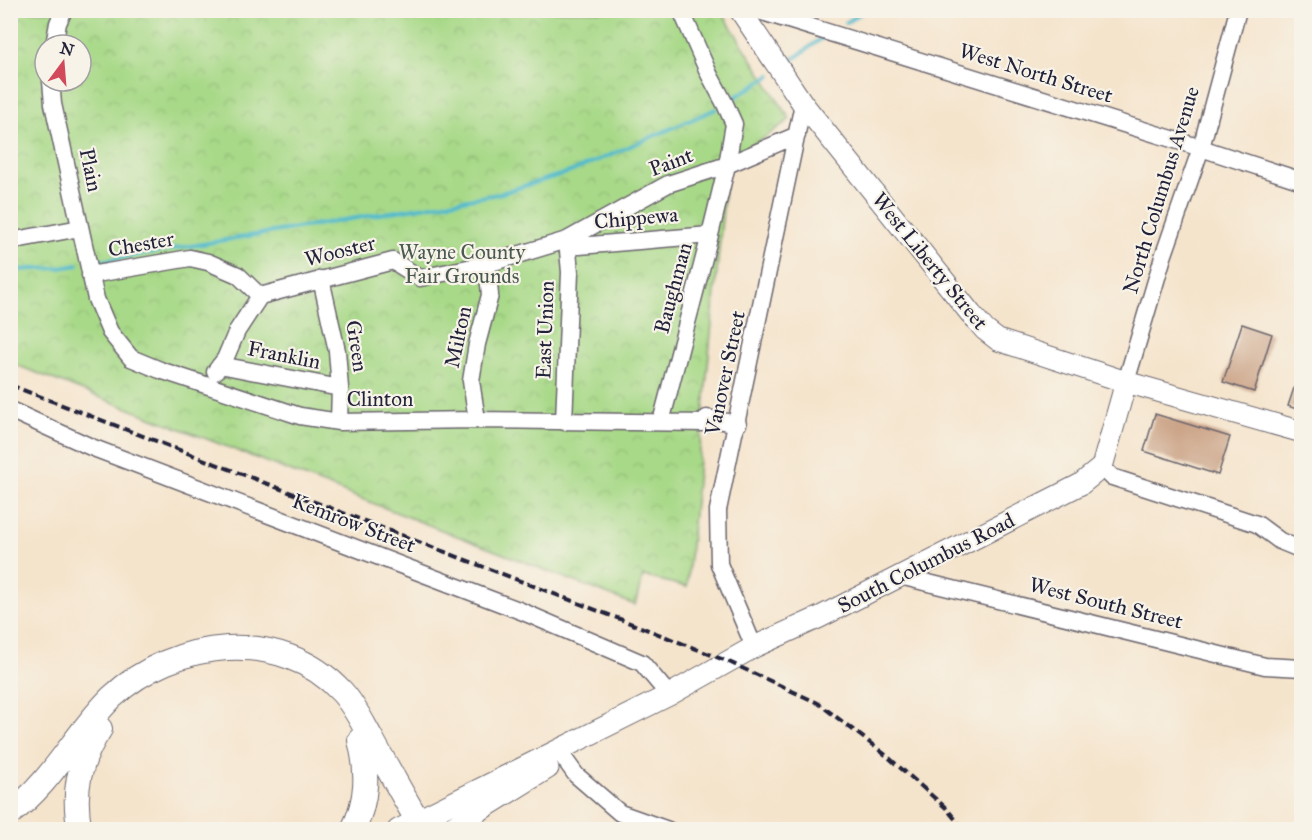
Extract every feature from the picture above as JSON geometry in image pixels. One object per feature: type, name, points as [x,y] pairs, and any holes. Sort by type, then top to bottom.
[{"type":"highway","points":[[10,813],[38,789],[98,713],[123,687],[147,670],[172,659],[209,650],[234,647],[263,649],[291,657],[314,668],[335,685],[352,704],[411,827]]},
{"type":"highway","points":[[80,830],[76,806],[78,779],[86,755],[98,732],[114,711],[137,691],[164,675],[219,660],[238,659],[261,660],[285,667],[302,674],[327,693],[338,705],[360,740],[411,827]]},
{"type":"highway","points":[[353,830],[362,807],[366,777],[360,740]]},
{"type":"main road","name":"West Liberty Street","points":[[740,10],[803,104],[985,330],[998,340],[1126,382],[1302,432]]},
{"type":"main road","points":[[1102,467],[1126,382]]},
{"type":"main road","name":"South Columbus Road","points":[[411,827],[561,754],[754,647],[820,617],[1073,488],[1092,477],[1102,467]]},
{"type":"main road","name":"South Columbus Road","points":[[448,830],[561,754]]},
{"type":"street","points":[[56,33],[64,10]]},
{"type":"street","name":"Baughman","points":[[661,422],[710,235],[727,165],[734,124],[681,10]]},
{"type":"street","name":"West North Street","points":[[756,10],[1302,181]]},
{"type":"street","name":"North Columbus Avenue","points":[[1126,382],[1163,257],[1201,148],[1238,10]]},
{"type":"street","name":"Plain","points":[[52,93],[89,272]]},
{"type":"street","name":"Vanover Street","points":[[754,647],[719,564],[718,510],[738,424],[803,104]]},
{"type":"street","name":"Paint","points":[[567,240],[668,184],[727,165],[797,135]]},
{"type":"street","points":[[10,241],[80,228]]},
{"type":"street","name":"Chippewa","points":[[567,240],[579,246],[710,235]]},
{"type":"street","name":"Wooster","points":[[260,296],[393,261],[420,278],[487,264],[567,240]]},
{"type":"street","name":"East Union","points":[[564,422],[570,272],[567,240]]},
{"type":"street","name":"Chester","points":[[89,272],[190,258],[208,262],[238,275],[260,296]]},
{"type":"street","name":"Milton","points":[[477,420],[471,381],[477,344],[490,295],[487,264]]},
{"type":"street","name":"Clinton","points":[[89,272],[96,299],[110,332],[131,358],[160,370],[300,416],[339,422],[477,420],[706,423],[707,418],[738,424]]},
{"type":"street","name":"Green","points":[[321,279],[337,351],[340,388],[339,422]]},
{"type":"street","points":[[201,383],[220,365],[237,331],[260,296]]},
{"type":"street","name":"Franklin","points":[[220,365],[340,388]]},
{"type":"street","name":"Kemrow Street","points":[[10,410],[91,447],[521,611],[612,650],[642,663],[669,695]]},
{"type":"street","points":[[1102,467],[1112,477],[1257,524],[1280,541],[1302,549]]},
{"type":"street","name":"West South Street","points":[[900,576],[1265,666],[1302,668]]},
{"type":"street","points":[[561,754],[576,775],[620,813],[668,830]]},
{"type":"green space","name":"Wayne County Fair Grounds","points":[[10,11],[721,11],[790,119],[727,165],[687,587],[643,576],[635,605],[11,363]]},
{"type":"building","points":[[1242,324],[1272,334],[1254,392],[1223,382]]},
{"type":"building","points":[[1302,367],[1302,411],[1288,406]]},
{"type":"building","points":[[1155,414],[1230,437],[1218,475],[1144,451]]},
{"type":"waterway","points":[[846,23],[865,10]]},
{"type":"waterway","points":[[788,63],[822,38]]},
{"type":"waterway","points":[[732,99],[771,75]]},
{"type":"waterway","points":[[96,262],[498,194],[573,171],[716,109]]},
{"type":"waterway","points":[[10,270],[78,265]]},
{"type":"railway","points":[[10,385],[656,633],[729,662],[818,703],[887,756],[946,808],[964,830]]}]
